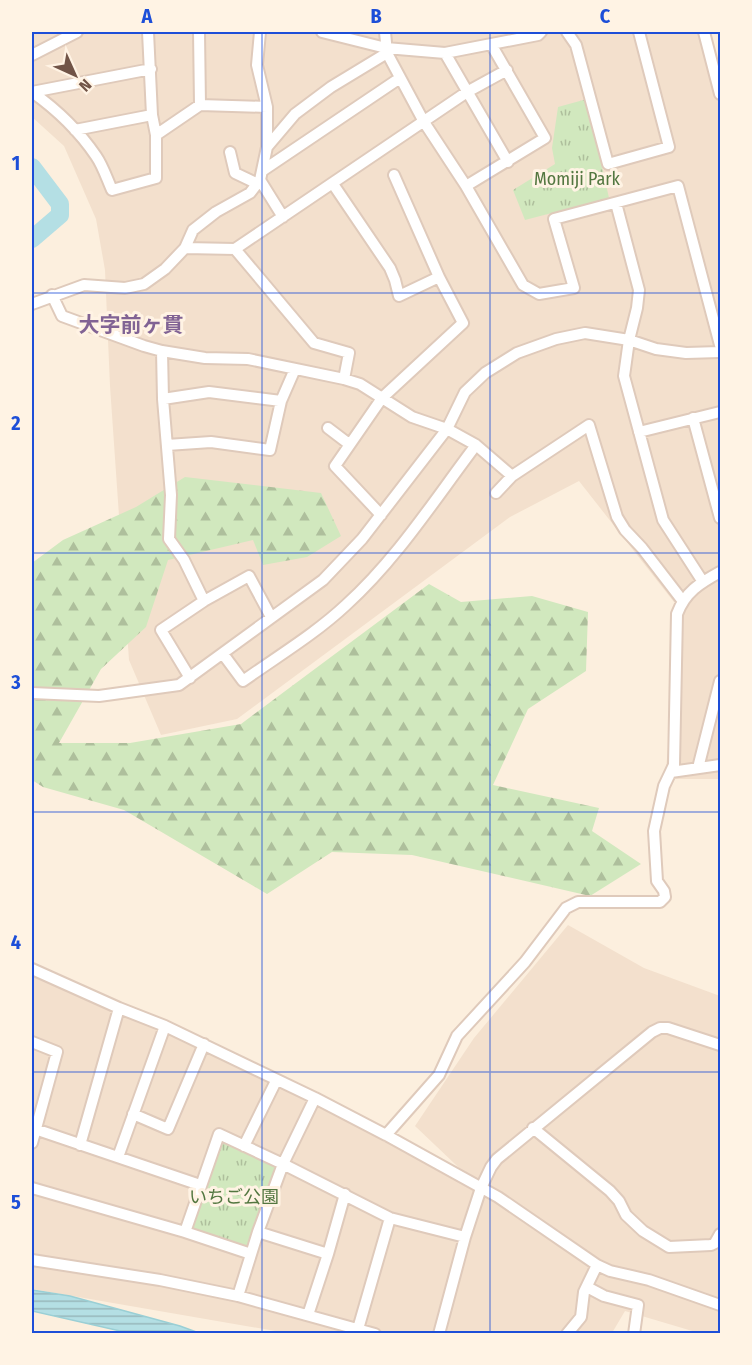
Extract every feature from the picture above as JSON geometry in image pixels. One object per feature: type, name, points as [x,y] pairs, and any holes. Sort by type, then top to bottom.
[{"type":"street","points":[[32,55],[77,32]]},
{"type":"street","points":[[32,92],[59,112],[75,130],[97,157],[112,190],[156,178],[156,135],[152,115],[148,32]]},
{"type":"street","points":[[200,32],[200,105]]},
{"type":"street","points":[[260,32],[256,65],[267,107],[267,147],[260,178],[283,217]]},
{"type":"street","points":[[322,32],[387,51],[445,53],[538,35],[541,32]]},
{"type":"street","points":[[385,32],[387,51],[400,78],[424,122],[466,186],[523,285],[538,294],[574,288],[554,219],[678,186],[720,345]]},
{"type":"street","points":[[567,32],[576,45],[608,164],[669,147],[639,32]]},
{"type":"street","points":[[704,32],[720,94]]},
{"type":"street","points":[[466,186],[545,138],[491,44]]},
{"type":"street","points":[[267,147],[295,114],[331,87],[387,51]]},
{"type":"street","points":[[445,53],[508,162]]},
{"type":"street","points":[[32,92],[151,69]]},
{"type":"street","points":[[185,248],[235,249],[467,92],[507,70]]},
{"type":"street","points":[[32,304],[84,285],[125,288],[144,284],[165,269],[185,248],[193,230],[216,212],[250,193],[260,178],[400,78]]},
{"type":"street","points":[[156,135],[200,105],[267,107]]},
{"type":"street","points":[[75,130],[152,115]]},
{"type":"street","points":[[231,152],[235,174],[260,178]]},
{"type":"street","points":[[381,514],[335,466],[382,398],[463,323],[394,176]]},
{"type":"street","points":[[333,184],[390,268],[399,296],[440,278]]},
{"type":"street","points":[[616,203],[639,290],[624,376],[663,520],[703,582]]},
{"type":"street","points":[[235,249],[314,343],[349,353],[344,379]]},
{"type":"street","points":[[52,295],[62,316],[144,346],[204,358],[248,359],[360,384],[412,417],[447,429],[476,445],[512,476]]},
{"type":"street","points":[[32,693],[99,696],[179,685],[190,678],[323,580],[362,539],[447,429],[465,392],[485,373],[517,353],[556,339],[585,333],[629,340],[666,351],[720,352]]},
{"type":"street","points":[[162,351],[163,399],[171,495],[169,539],[184,560],[204,601]]},
{"type":"street","points":[[167,445],[211,442],[270,450],[281,401],[295,369]]},
{"type":"street","points":[[163,399],[209,392],[281,401]]},
{"type":"street","points":[[639,432],[720,412]]},
{"type":"street","points":[[693,418],[720,518]]},
{"type":"street","points":[[496,493],[512,476],[589,425],[617,517],[625,531],[642,548],[682,600]]},
{"type":"street","points":[[328,428],[349,444]]},
{"type":"street","points":[[223,654],[243,681],[348,604],[393,555],[476,445]]},
{"type":"street","points":[[386,1135],[439,1075],[457,1036],[518,970],[566,908],[578,902],[660,902],[664,897],[664,891],[657,881],[654,831],[664,786],[671,772],[674,758],[677,614],[682,600],[703,582],[720,572]]},
{"type":"street","points":[[190,678],[161,630],[204,601],[249,576],[271,617]]},
{"type":"street","points":[[698,768],[720,681]]},
{"type":"street","points":[[671,772],[720,765]]},
{"type":"street","points":[[32,969],[204,1044],[386,1135],[498,1197],[597,1265],[610,1271],[649,1280],[720,1305]]},
{"type":"street","points":[[80,1145],[119,1008]]},
{"type":"street","points":[[118,1157],[165,1026]]},
{"type":"street","points":[[439,1334],[465,1237],[481,1188],[497,1159],[652,1032],[660,1028],[668,1028],[720,1045]]},
{"type":"street","points":[[32,1042],[57,1052],[32,1143]]},
{"type":"street","points":[[133,1114],[168,1129],[204,1044]]},
{"type":"street","points":[[244,1146],[276,1081]]},
{"type":"street","points":[[238,1296],[283,1164],[315,1098]]},
{"type":"street","points":[[533,1128],[610,1191],[619,1201],[626,1215],[643,1231],[669,1247],[711,1245],[715,1243],[720,1234]]},
{"type":"street","points":[[35,1129],[200,1185]]},
{"type":"street","points":[[185,1232],[220,1130],[244,1146],[390,1218],[465,1237]]},
{"type":"street","points":[[32,1188],[185,1232],[251,1254]]},
{"type":"street","points":[[308,1315],[345,1194]]},
{"type":"street","points":[[358,1329],[390,1218]]},
{"type":"street","points":[[258,1232],[328,1254]]},
{"type":"street","points":[[32,1260],[160,1280],[238,1296],[375,1334]]},
{"type":"street","points":[[567,1334],[581,1317],[587,1287],[597,1265]]},
{"type":"street","points":[[587,1287],[604,1296],[638,1305],[634,1334]]},
{"type":"shaded area","points":[[32,32],[710,32],[720,67],[720,779],[665,779],[681,611],[579,481],[510,517],[237,719],[161,735],[129,660],[110,386],[105,270],[96,219],[64,146],[32,117]]},
{"type":"shaded area","points":[[568,925],[644,968],[720,996],[720,1333],[699,1333],[625,1311],[612,1333],[440,1333],[485,1193],[481,1189],[439,1333],[287,1333],[32,1289],[32,969],[204,1044],[475,1183],[415,1126],[474,1038]]},
{"type":"green space","name":"Momiji Park","points":[[587,99],[609,198],[525,220],[513,190],[555,164],[552,148],[558,107]]},
{"type":"green space","points":[[185,477],[321,493],[341,536],[307,557],[263,565],[253,540],[168,560],[146,627],[101,669],[59,743],[130,743],[241,724],[429,584],[461,602],[532,596],[588,612],[586,671],[528,709],[493,785],[599,808],[592,831],[641,864],[590,896],[412,855],[332,852],[267,894],[124,810],[43,787],[32,780],[32,563],[63,540],[136,507]]},
{"type":"green space","name":"いちご公園","points":[[222,1140],[277,1164],[248,1248],[191,1230]]},
{"type":"water","points":[[32,1290],[70,1296],[199,1333],[129,1333],[32,1311]]},
{"type":"waterway","points":[[32,167],[60,204],[60,215],[32,239]]},
{"type":"district","name":"大字前ヶ貫","points":[[131,325]]}]
